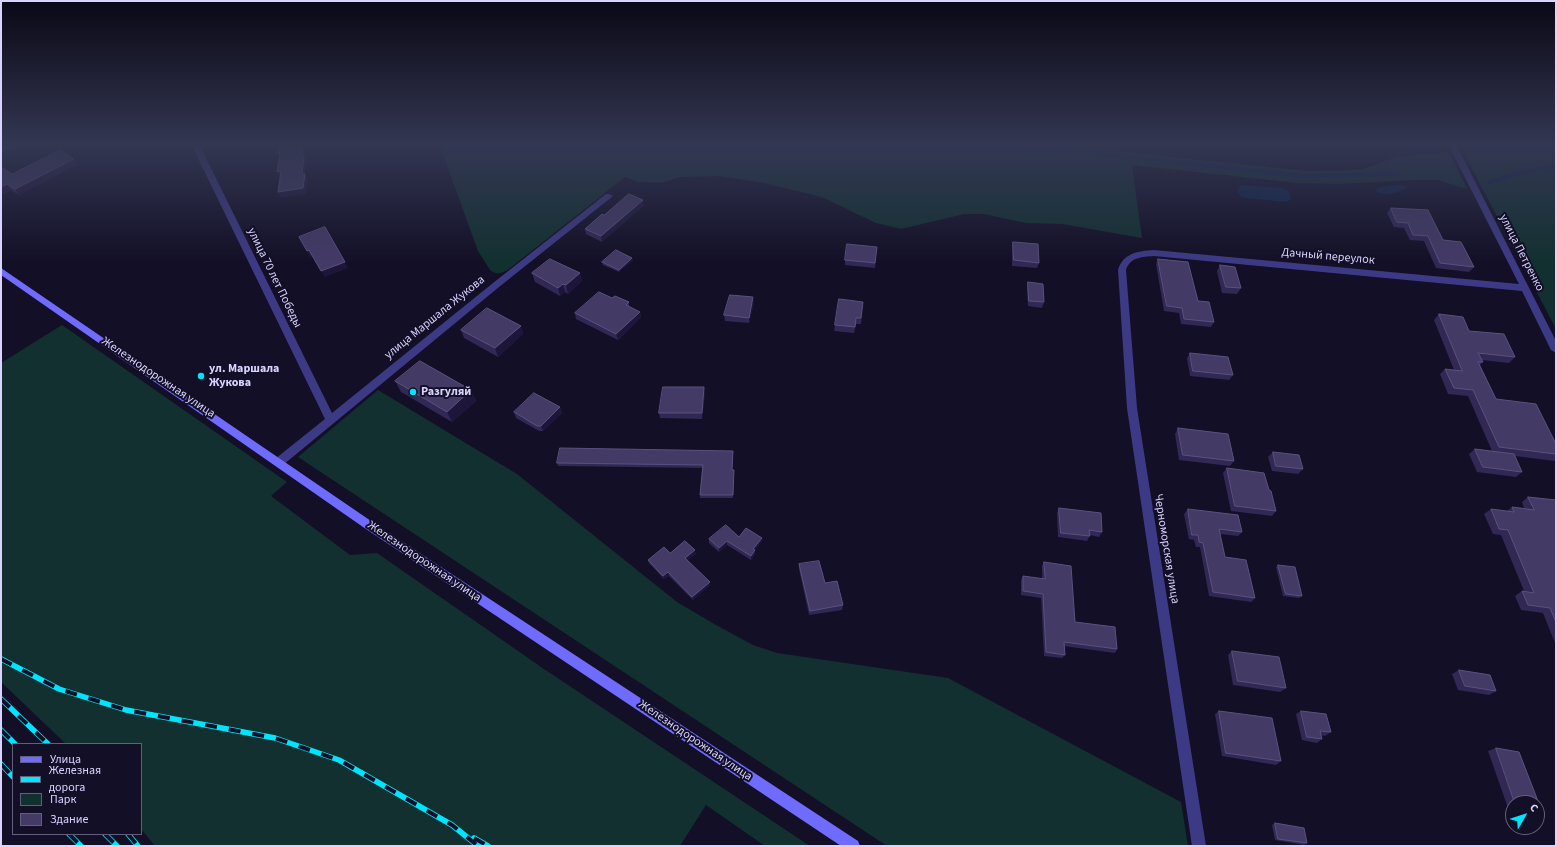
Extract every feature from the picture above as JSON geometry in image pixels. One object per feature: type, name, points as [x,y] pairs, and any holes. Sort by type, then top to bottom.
[{"type":"main road","name":"Железнодорожная улица","points":[[1,271],[367,524],[853,846]]},
{"type":"street","name":"улица 70 лет Победы","points":[[215,186],[330,420]]},
{"type":"street","name":"улица Петренко","points":[[1473,186],[1556,350]]},
{"type":"street","name":"улица Маршала Жукова","points":[[279,462],[496,285],[609,196]]},
{"type":"street","name":"Дачный переулок","points":[[1129,258],[1154,253],[1525,288]]},
{"type":"street","name":"Черноморская улица","points":[[1129,258],[1123,263],[1122,270],[1132,408],[1199,846]]},
{"type":"green space","points":[[454,186],[614,186],[502,273],[493,272],[490,270],[478,251]]},
{"type":"green space","points":[[774,186],[1135,186],[1142,238],[1062,224],[1026,223],[984,214],[964,214],[901,229],[876,223],[822,197]]},
{"type":"green space","points":[[1456,186],[1465,186],[1467,189]]},
{"type":"green space","points":[[1481,186],[1556,186],[1556,329]]},
{"type":"green space","points":[[62,325],[287,482],[271,496],[350,555],[377,553],[544,669],[810,846],[765,846],[706,805],[680,846],[155,846],[142,830],[142,743],[65,743],[1,682],[1,363]]},
{"type":"green space","points":[[378,390],[517,474],[677,602],[716,625],[753,645],[777,653],[948,678],[1181,802],[1188,846],[887,846],[298,457]]},
{"type":"water","points":[[1249,186],[1282,188],[1289,191],[1291,199],[1287,202],[1246,198],[1242,197],[1237,192],[1239,187]]},
{"type":"water","points":[[1403,186],[1407,187],[1392,194],[1384,194],[1377,192],[1376,189],[1380,187]]},
{"type":"building","points":[[9,186],[22,186],[15,189]]},
{"type":"building","points":[[279,186],[303,186],[303,188],[278,192]]},
{"type":"building","points":[[629,194],[643,200],[601,236],[585,229],[602,214],[604,215]]},
{"type":"building","points":[[1391,208],[1428,210],[1443,240],[1461,242],[1474,267],[1440,263],[1428,236],[1413,235],[1408,223],[1397,222]]},
{"type":"building","points":[[325,227],[345,262],[321,271],[309,250],[307,251],[299,237]]},
{"type":"building","points":[[1013,242],[1038,244],[1039,263],[1014,260]]},
{"type":"building","points":[[847,244],[877,247],[875,263],[845,260]]},
{"type":"building","points":[[616,250],[632,258],[619,270],[602,262]]},
{"type":"building","points":[[550,259],[580,273],[566,285],[563,284],[558,288],[532,273]]},
{"type":"building","points":[[1158,259],[1188,262],[1198,301],[1209,302],[1214,322],[1184,319],[1182,308],[1167,306]]},
{"type":"building","points":[[1220,265],[1235,267],[1241,288],[1226,287]]},
{"type":"building","points":[[1028,282],[1043,284],[1044,302],[1029,301]]},
{"type":"building","points":[[599,292],[612,298],[615,296],[629,302],[626,305],[640,312],[616,334],[575,313]]},
{"type":"building","points":[[730,295],[753,297],[749,318],[724,315]]},
{"type":"building","points":[[839,299],[863,302],[861,318],[856,318],[855,327],[835,325]]},
{"type":"building","points":[[487,308],[521,326],[495,348],[461,330]]},
{"type":"building","points":[[1439,314],[1463,317],[1469,331],[1504,334],[1515,357],[1478,353],[1483,362],[1478,362],[1496,399],[1536,404],[1556,444],[1556,454],[1499,447],[1473,390],[1454,388],[1445,369],[1462,371]]},
{"type":"building","points":[[1190,353],[1228,357],[1233,375],[1193,371]]},
{"type":"building","points":[[420,361],[471,390],[447,412],[395,381]]},
{"type":"building","points":[[663,387],[704,387],[702,413],[659,413]]},
{"type":"building","points":[[534,393],[560,407],[541,426],[537,426],[514,412]]},
{"type":"building","points":[[1178,428],[1228,434],[1234,461],[1183,455]]},
{"type":"building","points":[[560,448],[733,451],[733,495],[700,495],[703,465],[557,463]]},
{"type":"building","points":[[1475,449],[1514,454],[1522,472],[1483,467]]},
{"type":"building","points":[[1273,452],[1299,455],[1303,469],[1276,466]]},
{"type":"building","points":[[1227,468],[1264,473],[1269,490],[1271,491],[1276,511],[1235,506]]},
{"type":"building","points":[[1528,497],[1556,500],[1556,622],[1550,608],[1528,605],[1522,591],[1534,593],[1508,530],[1499,529],[1491,509],[1514,512],[1512,507],[1534,510]]},
{"type":"building","points":[[1059,508],[1101,513],[1102,532],[1089,530],[1090,536],[1061,533]]},
{"type":"building","points":[[1188,509],[1238,515],[1242,532],[1219,529],[1225,557],[1246,560],[1255,598],[1213,592],[1203,543],[1199,542],[1198,535],[1192,535]]},
{"type":"building","points":[[726,525],[739,537],[746,528],[762,538],[753,549],[755,550],[751,556],[727,541],[719,548],[709,539]]},
{"type":"building","points":[[685,541],[695,550],[685,558],[710,582],[692,597],[668,572],[663,576],[648,560],[664,547],[670,553]]},
{"type":"building","points":[[819,561],[825,583],[837,581],[843,605],[810,611],[799,564]]},
{"type":"building","points":[[1044,562],[1071,566],[1075,622],[1115,627],[1117,649],[1064,642],[1065,655],[1046,652],[1043,594],[1023,591],[1023,576],[1045,579]]},
{"type":"building","points":[[1278,565],[1295,567],[1302,596],[1286,594]]},
{"type":"building","points":[[1232,651],[1279,657],[1286,688],[1238,681]]},
{"type":"building","points":[[1459,670],[1490,675],[1496,691],[1465,686]]},
{"type":"building","points":[[1219,711],[1272,718],[1281,761],[1226,753]]},
{"type":"building","points":[[1301,711],[1326,714],[1331,732],[1320,731],[1322,739],[1307,737]]},
{"type":"building","points":[[1496,748],[1519,752],[1536,795],[1512,795]]},
{"type":"building","points":[[1275,823],[1304,828],[1307,843],[1278,839]]},
{"type":"railway","points":[[1,659],[59,689],[126,710],[275,738],[339,760],[452,825],[478,846]]},
{"type":"railway","points":[[1,699],[47,743]]},
{"type":"railway","points":[[1,730],[14,743]]},
{"type":"railway","points":[[1,764],[12,776]]},
{"type":"railway","points":[[70,835],[81,846]]},
{"type":"railway","points":[[106,835],[117,846]]},
{"type":"railway","points":[[129,835],[138,846]]},
{"type":"railway","points":[[474,838],[488,846]]},
{"type":"place","name":"ул. Маршала Жукова","points":[[201,376]]},
{"type":"place","name":"Разгуляй","points":[[413,392]]}]
